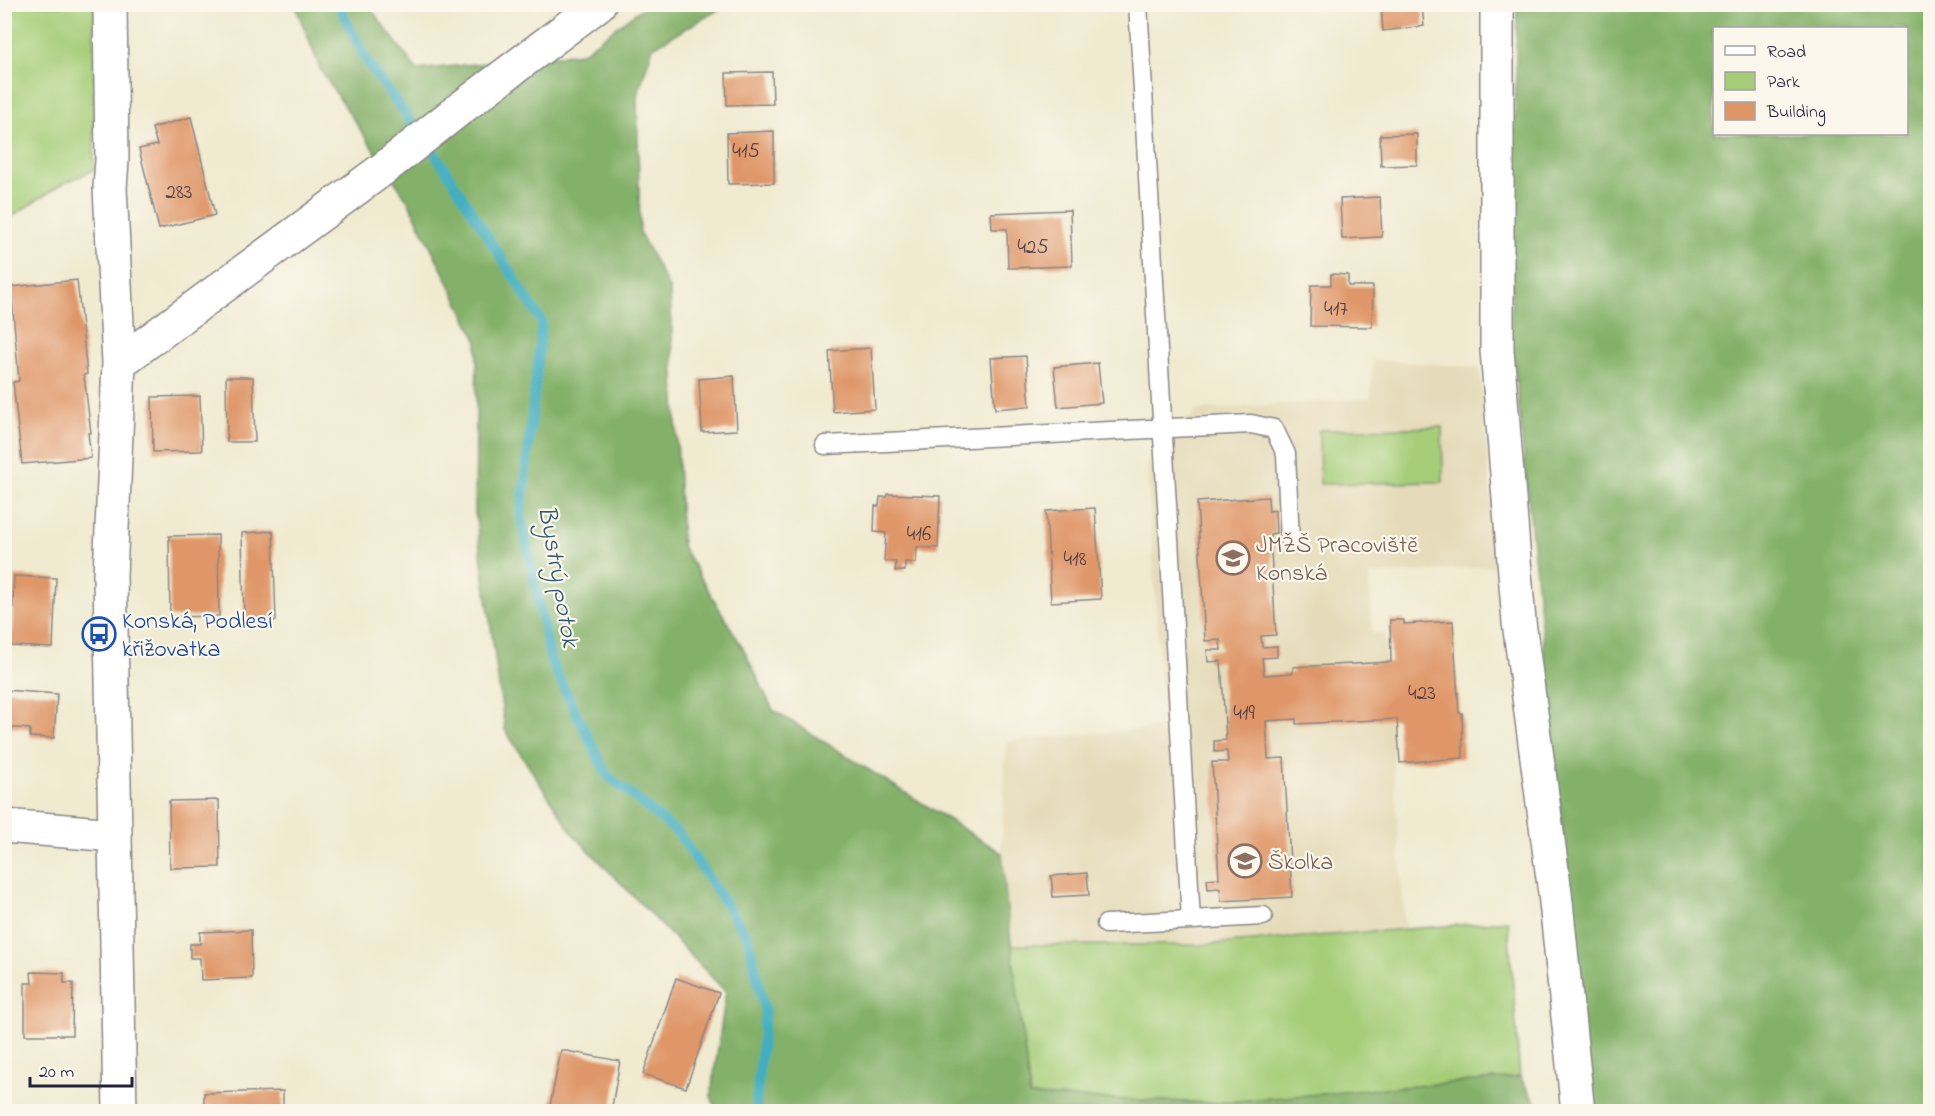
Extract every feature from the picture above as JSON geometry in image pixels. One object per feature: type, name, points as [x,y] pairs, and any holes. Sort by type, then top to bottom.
[{"type":"street","points":[[110,4],[112,160],[110,189],[119,363],[110,576],[120,1112]]},
{"type":"street","points":[[119,363],[387,166],[599,4]]},
{"type":"street","points":[[1497,4],[1497,350],[1519,622],[1555,892],[1578,1112]]},
{"type":"street","points":[[4,826],[115,835]]},
{"type":"lane","points":[[1138,4],[1191,920]]},
{"type":"lane","points":[[825,445],[1251,424],[1274,429],[1286,454],[1290,541]]},
{"type":"lane","points":[[1106,924],[1263,916]]},
{"type":"shaded area","points":[[1373,360],[1480,367],[1496,566],[1369,575],[1372,633],[1384,633],[1405,929],[1201,945],[1011,945],[1002,853],[1006,741],[1164,727],[1147,462],[1198,410],[1371,398]]},
{"type":"green space","points":[[6,5],[94,5],[94,170],[62,184],[8,219],[4,112]]},
{"type":"green space","points":[[295,5],[368,5],[417,70],[582,53],[646,5],[727,5],[653,47],[637,96],[640,233],[670,290],[682,546],[744,650],[773,710],[1002,853],[1030,1096],[1214,1103],[1520,1077],[1541,1111],[717,1111],[711,1096],[726,992],[573,834],[505,730],[475,512],[477,340],[408,201],[321,71]]},
{"type":"green space","points":[[1517,5],[1930,5],[1930,1111],[1591,1111],[1511,331]]},
{"type":"green space","points":[[1442,427],[1443,482],[1320,484],[1319,430]]},
{"type":"green space","points":[[1508,921],[1520,1077],[1214,1103],[1030,1096],[1011,945],[1201,945]]},
{"type":"building","points":[[1376,4],[1422,4],[1424,26],[1383,31],[1381,7],[1377,7]]},
{"type":"building","points":[[772,72],[773,104],[727,105],[726,73]]},
{"type":"building","points":[[191,117],[215,215],[159,229],[139,149],[157,145],[152,128]]},
{"type":"building","points":[[774,131],[774,183],[728,184],[727,133]]},
{"type":"building","points":[[1417,134],[1417,165],[1381,166],[1380,135]]},
{"type":"building","points":[[1380,197],[1382,237],[1342,239],[1340,199]]},
{"type":"building","points":[[1070,210],[1072,266],[1008,268],[1007,229],[992,229],[991,213]]},
{"type":"building","points":[[1331,274],[1348,275],[1348,286],[1373,286],[1372,327],[1310,326],[1311,285],[1331,285]]},
{"type":"building","points":[[77,280],[87,374],[84,375],[91,433],[88,433],[91,458],[22,464],[13,382],[19,381],[11,287]]},
{"type":"building","points":[[871,348],[875,409],[833,412],[829,351]]},
{"type":"building","points":[[1026,356],[1030,406],[995,409],[991,358]]},
{"type":"building","points":[[1098,363],[1102,403],[1058,407],[1054,367]]},
{"type":"building","points":[[734,376],[737,430],[702,432],[699,379]]},
{"type":"building","points":[[226,377],[253,377],[255,442],[227,442]]},
{"type":"building","points":[[200,396],[202,451],[153,452],[152,397]]},
{"type":"building","points":[[888,494],[940,496],[938,548],[917,547],[916,563],[905,562],[905,571],[895,571],[896,562],[884,561],[886,533],[874,532],[875,506],[879,506],[880,497],[887,497]]},
{"type":"building","points":[[1268,497],[1269,511],[1275,510],[1276,533],[1270,534],[1276,635],[1261,636],[1262,647],[1277,646],[1277,657],[1262,658],[1264,675],[1293,673],[1293,667],[1391,662],[1390,620],[1404,620],[1404,624],[1453,621],[1459,713],[1462,713],[1463,758],[1400,763],[1397,719],[1296,724],[1296,719],[1266,721],[1268,759],[1284,758],[1292,897],[1221,901],[1220,888],[1208,889],[1207,879],[1219,878],[1212,762],[1228,762],[1227,751],[1214,752],[1214,741],[1226,740],[1221,661],[1208,662],[1207,650],[1221,650],[1220,640],[1205,641],[1197,502]]},
{"type":"building","points":[[1095,508],[1101,599],[1051,602],[1046,511]]},
{"type":"building","points":[[273,531],[276,621],[244,621],[242,533]]},
{"type":"building","points":[[218,535],[219,616],[170,617],[169,536]]},
{"type":"building","points":[[14,576],[56,578],[53,648],[11,646]]},
{"type":"building","points":[[4,690],[57,694],[54,738],[30,737],[30,729],[4,727]]},
{"type":"building","points":[[219,800],[220,867],[170,868],[169,801]]},
{"type":"building","points":[[1087,873],[1089,895],[1053,897],[1051,876]]},
{"type":"building","points":[[251,930],[252,978],[201,980],[200,958],[190,958],[190,944],[200,944],[200,932]]},
{"type":"building","points":[[31,972],[64,973],[64,983],[73,983],[72,1035],[25,1035],[25,983],[32,983]]},
{"type":"building","points":[[676,978],[719,993],[686,1088],[643,1074]]},
{"type":"building","points":[[561,1050],[620,1061],[611,1112],[578,1112],[550,1106]]},
{"type":"building","points":[[283,1091],[283,1112],[204,1112],[204,1093]]},
{"type":"waterway","name":"Bystrý potok","points":[[338,4],[368,63],[442,164],[542,322],[521,516],[551,662],[607,775],[679,834],[748,938],[765,1011],[756,1103],[758,1112]]},
{"type":"place","name":"JMŽŠ Pracoviště Konská","points":[[1233,558]]},
{"type":"place","name":"Konská, Podlesí křižovatka","points":[[99,634]]},
{"type":"place","name":"Školka","points":[[1245,861]]}]
